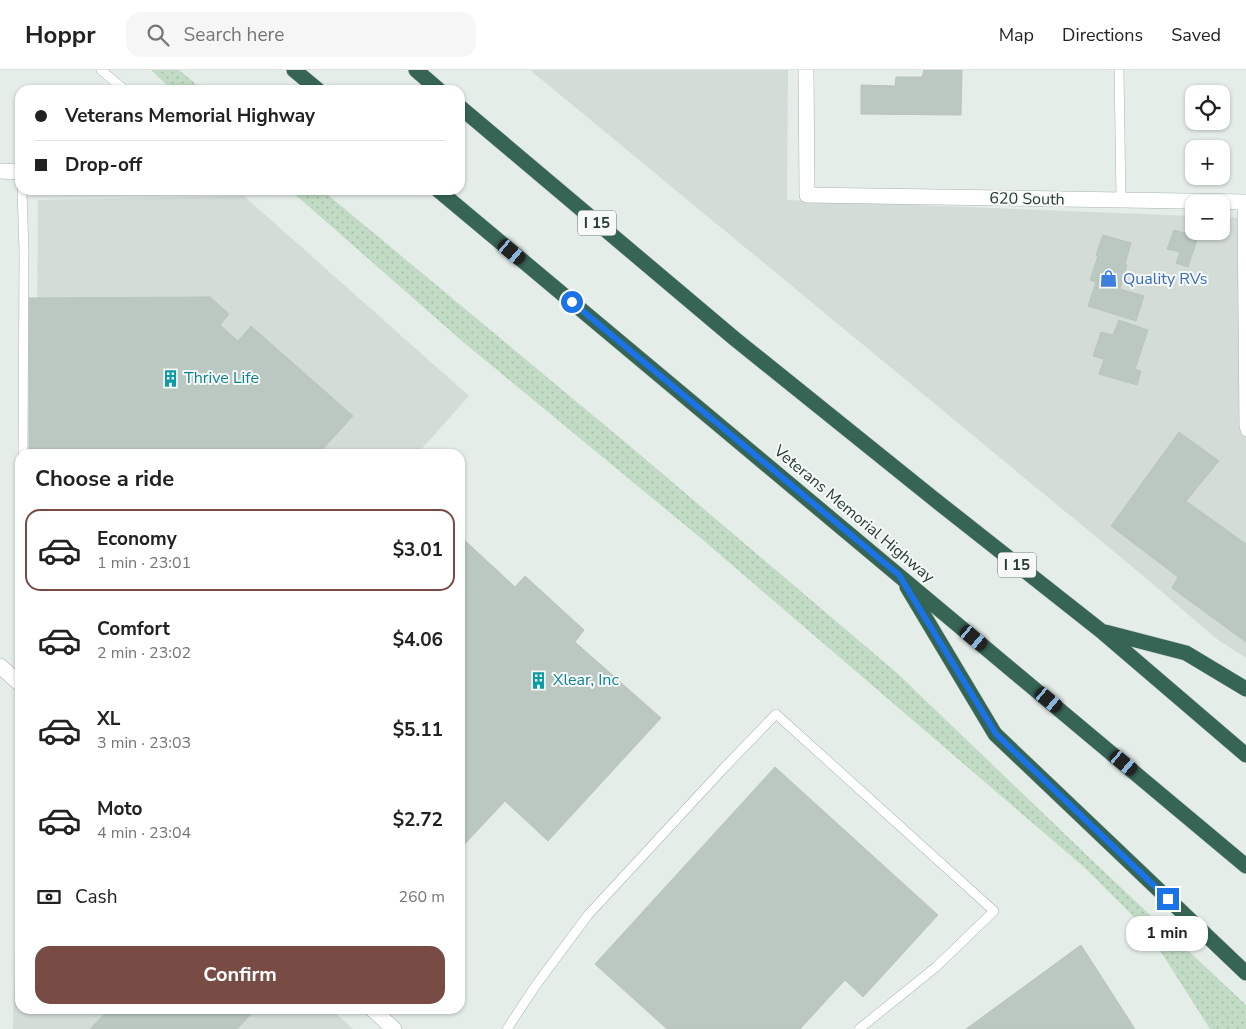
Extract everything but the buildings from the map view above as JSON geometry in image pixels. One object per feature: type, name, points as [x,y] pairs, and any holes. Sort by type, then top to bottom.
[{"type":"highway","points":[[294,70],[312,85]]},
{"type":"highway","points":[[416,70],[434,85]]},
{"type":"highway","name":"I 15","points":[[465,111],[735,339],[1100,630],[1246,754]]},
{"type":"highway","name":"Veterans Memorial Highway","points":[[444,195],[1246,866]]},
{"type":"highway","points":[[899,575],[996,734],[1246,973]]},
{"type":"highway","points":[[1100,630],[1186,653],[1246,689]]},
{"type":"street","name":"620 South","points":[[806,70],[807,195],[1244,202]]},
{"type":"street","points":[[0,172],[15,172]]},
{"type":"street","points":[[0,666],[15,680]]},
{"type":"street","points":[[378,1014],[394,1029]]},
{"type":"lane","points":[[101,70],[119,85]]},
{"type":"lane","points":[[1119,70],[1121,200]]},
{"type":"lane","points":[[22,195],[24,250],[23,449]]},
{"type":"lane","points":[[1244,202],[1244,426],[1246,432]]},
{"type":"lane","points":[[507,1029],[536,984],[588,915],[776,714],[994,912],[936,967],[859,1029]]},
{"type":"shaded area","points":[[530,70],[788,70],[787,200],[1185,216],[1185,240],[1230,240],[1230,217],[1246,218],[1246,658],[1218,640],[1141,574]]},
{"type":"shaded area","points":[[244,196],[469,396],[421,449],[36,449],[38,200]]},
{"type":"shaded area","points":[[15,955],[15,1014],[336,1014],[353,1029],[13,1029]]},
{"type":"green space","points":[[151,70],[179,70],[197,85],[167,85]]},
{"type":"green space","points":[[296,195],[328,195],[631,447],[897,673],[1246,1005],[1246,1029],[1210,1029],[1147,930],[1085,868],[703,540],[462,341]]},
{"type":"place","name":"Quality RVs","points":[[1109,279]]},
{"type":"place","name":"Thrive Life","points":[[170,378]]},
{"type":"place","name":"Xlear, Inc","points":[[539,680]]},
{"type":"route","points":[[572,302],[899,575],[996,734],[1168,899]]}]
